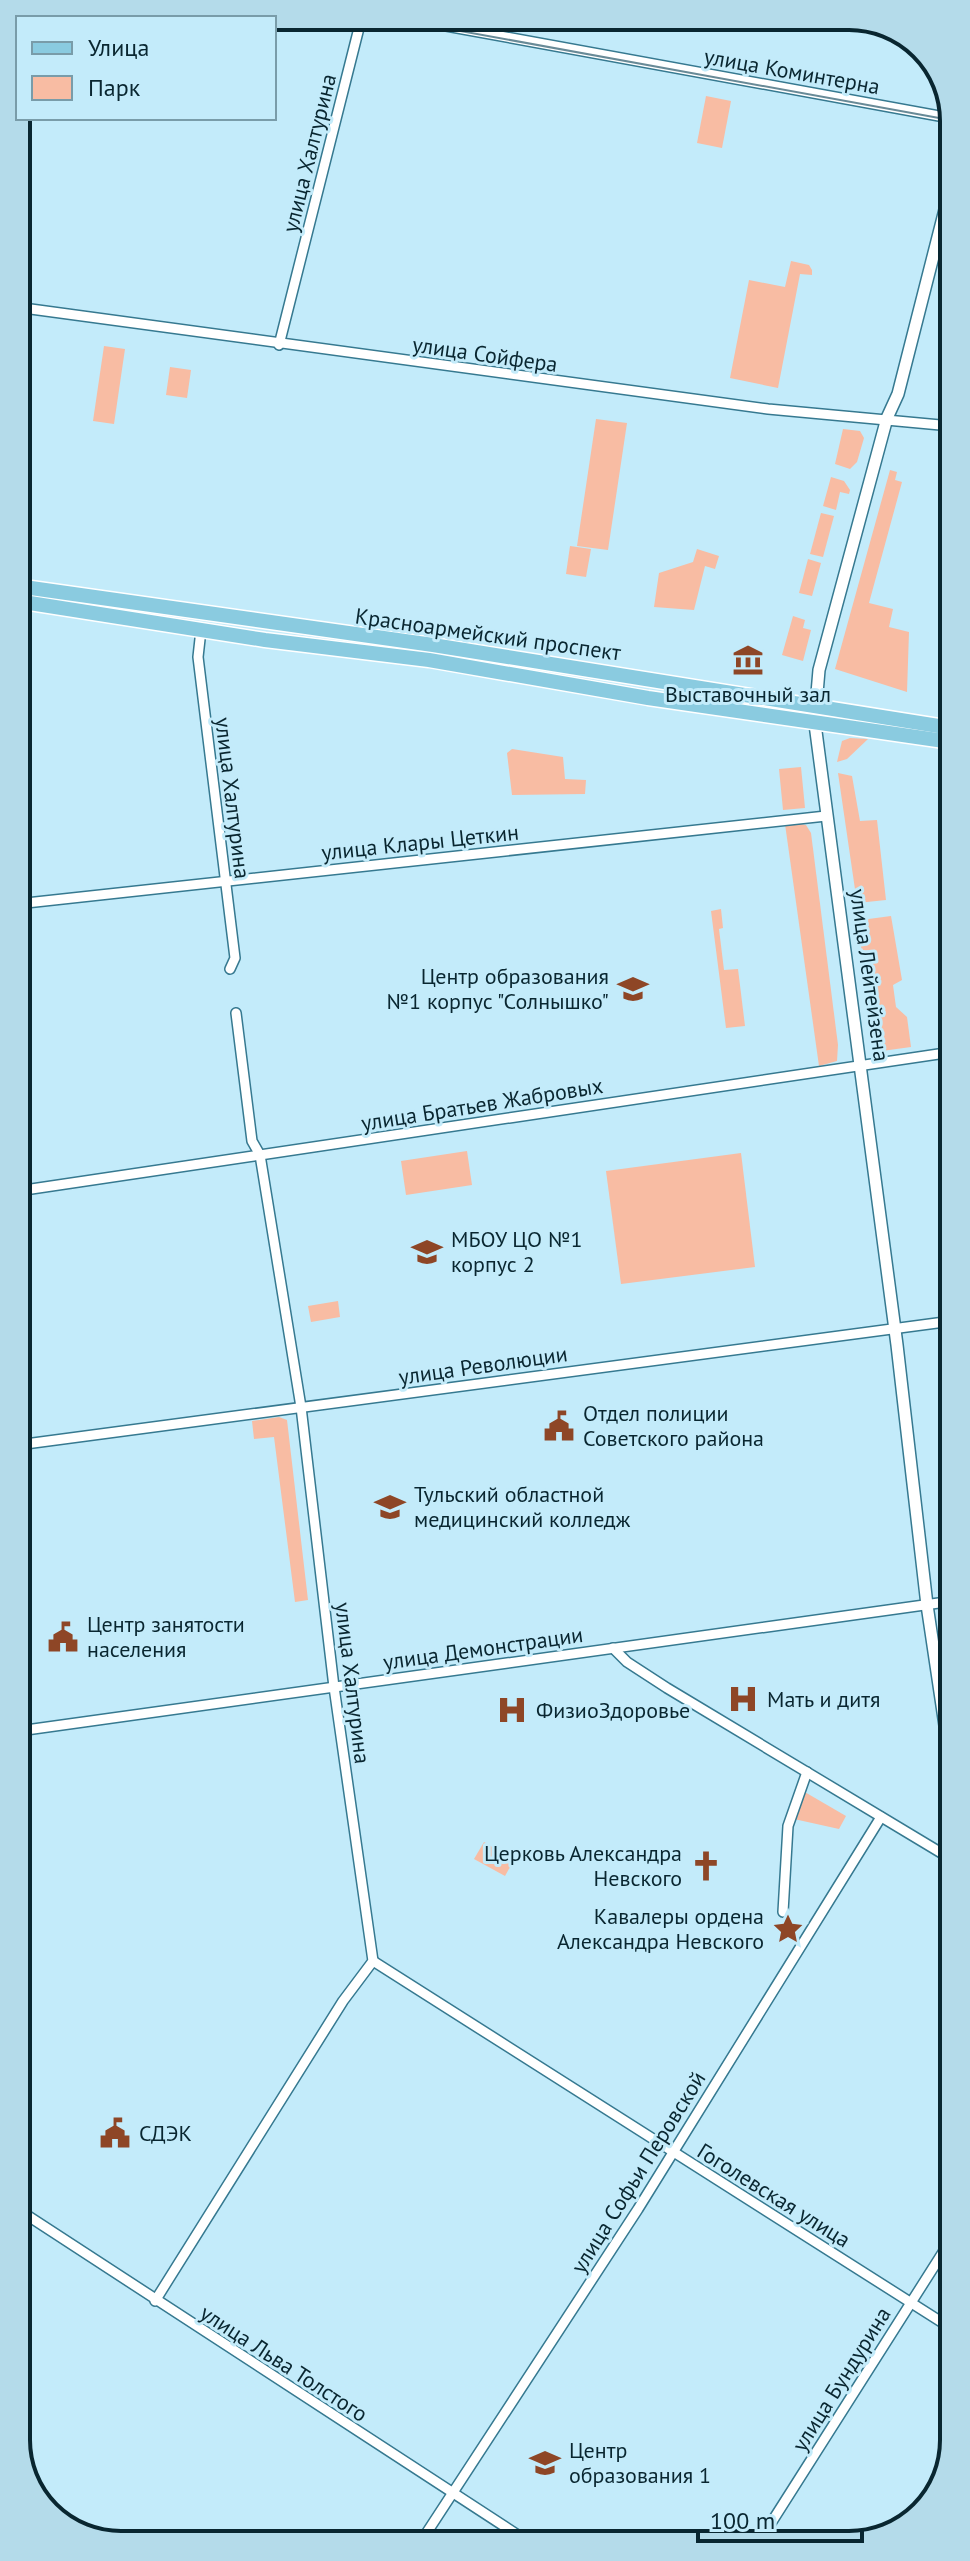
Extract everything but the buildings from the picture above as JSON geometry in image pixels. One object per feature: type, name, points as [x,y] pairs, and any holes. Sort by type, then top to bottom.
[{"type":"main road","name":"Красноармейский проспект","points":[[30,588],[433,645],[940,726]]},
{"type":"main road","name":"Красноармейский проспект","points":[[30,603],[201,630],[429,660],[815,724],[940,741]]},
{"type":"main road","name":"улица Лейтейзена","points":[[815,724],[816,705]]},
{"type":"street","name":"улица Халтурина","points":[[279,345],[358,30]]},
{"type":"street","name":"улица Коминтерна","points":[[468,30],[940,116]]},
{"type":"street","name":"улица Лейтейзена","points":[[816,705],[819,670],[887,418],[898,394],[940,229]]},
{"type":"street","name":"улица Сойфера","points":[[30,309],[778,410],[940,425]]},
{"type":"street","name":"улица Халтурина","points":[[201,630],[198,657],[235,958],[230,969]]},
{"type":"street","name":"улица Лейтейзена","points":[[815,724],[940,1692]]},
{"type":"street","name":"улица Клары Цеткин","points":[[30,903],[826,816]]},
{"type":"street","name":"улица Халтурина","points":[[236,1013],[252,1141],[260,1155],[301,1407],[334,1687],[373,1961]]},
{"type":"street","name":"улица Братьев Жабровых","points":[[30,1189],[940,1054]]},
{"type":"street","name":"улица Революции","points":[[30,1443],[940,1322]]},
{"type":"street","name":"улица Демонстрации","points":[[30,1729],[940,1603]]},
{"type":"street","points":[[613,1648],[627,1662],[657,1682],[940,1852]]},
{"type":"street","points":[[783,1912],[782,1867],[788,1826],[807,1772]]},
{"type":"street","name":"улица Софьи Перовской","points":[[428,2531],[672,2152],[881,1817]]},
{"type":"street","points":[[155,2301],[343,2001],[373,1961]]},
{"type":"street","name":"Гоголевская улица","points":[[373,1961],[940,2321]]},
{"type":"street","name":"улица Льва Толстого","points":[[30,2217],[511,2531]]},
{"type":"street","name":"улица Бундурина","points":[[766,2531],[940,2257]]},
{"type":"green space","points":[[706,96],[731,101],[722,148],[697,143]]},
{"type":"green space","points":[[791,261],[809,265],[812,275],[800,274],[778,388],[730,378],[749,280],[785,287]]},
{"type":"green space","points":[[104,346],[125,349],[114,424],[93,421]]},
{"type":"green space","points":[[170,367],[191,370],[187,398],[166,395]]},
{"type":"green space","points":[[596,419],[627,423],[608,550],[577,546]]},
{"type":"green space","points":[[843,429],[860,431],[864,438],[857,462],[850,469],[835,464]]},
{"type":"green space","points":[[890,470],[897,472],[895,480],[902,482],[869,603],[893,609],[889,627],[909,632],[907,692],[835,669]]},
{"type":"green space","points":[[831,477],[844,481],[850,490],[849,494],[840,492],[836,510],[823,506]]},
{"type":"green space","points":[[821,513],[834,516],[823,557],[810,554]]},
{"type":"green space","points":[[570,546],[591,549],[586,577],[566,574]]},
{"type":"green space","points":[[697,549],[719,556],[715,569],[705,566],[694,610],[654,607],[659,573],[693,562]]},
{"type":"green space","points":[[808,559],[821,563],[812,596],[799,593]]},
{"type":"green space","points":[[793,616],[805,620],[803,628],[811,630],[803,661],[782,655]]},
{"type":"green space","points":[[868,739],[847,759],[837,762],[842,741]]},
{"type":"green space","points":[[512,749],[563,757],[565,779],[586,780],[585,794],[512,795],[507,753]]},
{"type":"green space","points":[[801,767],[805,808],[783,810],[779,769]]},
{"type":"green space","points":[[838,773],[852,776],[860,821],[877,820],[886,900],[857,903]]},
{"type":"green space","points":[[785,824],[806,825],[811,833],[838,1045],[837,1061],[819,1066]]},
{"type":"green space","points":[[721,909],[723,928],[719,929],[724,970],[738,969],[745,1026],[726,1028],[711,911]]},
{"type":"green space","points":[[891,916],[902,980],[893,985],[896,1007],[907,1017],[911,1047],[882,1051],[874,1044],[858,924],[861,920]]},
{"type":"green space","points":[[467,1151],[472,1185],[406,1195],[401,1161]]},
{"type":"green space","points":[[741,1153],[755,1267],[621,1284],[606,1171]]},
{"type":"green space","points":[[338,1301],[340,1317],[311,1322],[308,1306]]},
{"type":"green space","points":[[279,1417],[287,1420],[308,1600],[295,1602],[274,1437],[254,1439],[252,1421]]},
{"type":"green space","points":[[803,1791],[846,1816],[839,1829],[794,1819]]},
{"type":"green space","points":[[484,1842],[514,1860],[505,1876],[474,1859]]},
{"type":"tram line","points":[[455,30],[940,118]]},
{"type":"place","name":"Выставочный зал","points":[[748,660]]},
{"type":"place","name":"Центр образования №1 корпус \"Солнышко\"","points":[[633,989]]},
{"type":"place","name":"МБОУ ЦО №1 корпус 2","points":[[427,1252]]},
{"type":"place","name":"Отдел полиции Советского района","points":[[559,1426]]},
{"type":"place","name":"Тульский областной медицинский колледж","points":[[390,1507]]},
{"type":"place","name":"Центр занятости населения","points":[[63,1637]]},
{"type":"place","name":"Мать и дитя","points":[[743,1699]]},
{"type":"place","name":"ФизиоЗдоровье","points":[[512,1710]]},
{"type":"place","name":"Церковь Александра Невского","points":[[706,1866]]},
{"type":"place","name":"Кавалеры ордена Александра Невского","points":[[788,1929]]},
{"type":"place","name":"СДЭК","points":[[115,2133]]},
{"type":"place","name":"Центр образования 1","points":[[545,2463]]}]
